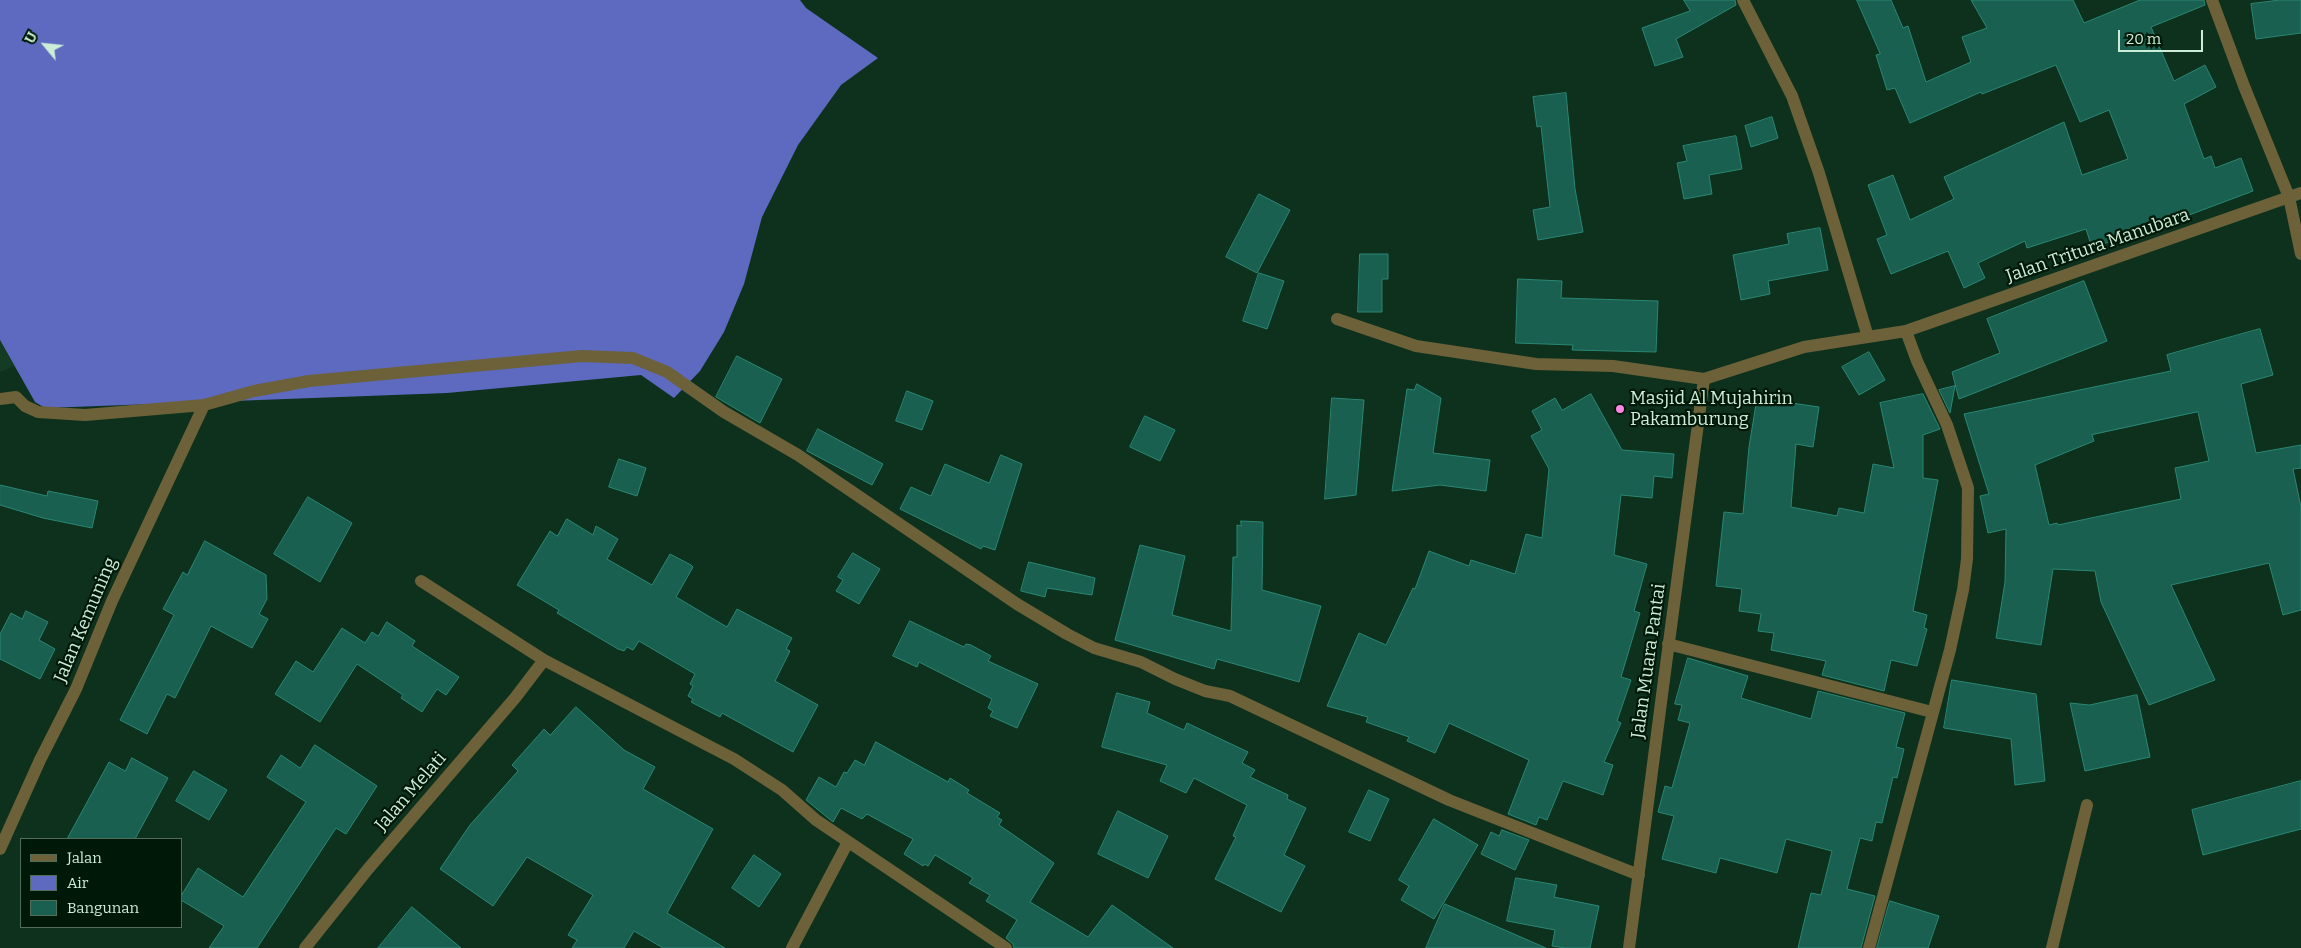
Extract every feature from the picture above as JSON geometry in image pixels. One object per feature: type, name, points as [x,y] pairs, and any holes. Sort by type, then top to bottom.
[{"type":"street","points":[[1743,0],[1792,96],[1819,173],[1868,337]]},
{"type":"street","points":[[2212,0],[2244,86],[2295,195],[2301,254]]},
{"type":"street","name":"Jalan Tritura Manubara","points":[[1704,379],[1804,347],[1906,331],[2295,195]]},
{"type":"street","points":[[1337,319],[1416,346],[1536,364],[1613,366],[1704,379]]},
{"type":"street","points":[[1869,948],[1950,650],[1963,590],[1967,559],[1968,488],[1947,425],[1917,362],[1906,331]]},
{"type":"street","points":[[0,399],[16,397],[25,406],[38,412],[85,415],[204,405],[254,391],[309,381],[582,356],[633,358],[668,372],[724,412],[798,455],[1017,604],[1094,648],[1141,662],[1182,682],[1230,696],[1449,800],[1639,875]]},
{"type":"street","name":"Jalan Muara Pantai","points":[[1629,948],[1704,379]]},
{"type":"street","name":"Jalan Kemuning","points":[[0,849],[40,760],[76,689],[112,601],[204,405]]},
{"type":"street","points":[[421,581],[544,660],[734,759],[782,790],[816,820],[1006,948]]},
{"type":"street","points":[[1668,644],[1932,712]]},
{"type":"street","name":"Jalan Melati","points":[[305,948],[368,869],[515,698],[544,660]]},
{"type":"street","points":[[2052,948],[2087,805]]},
{"type":"street","points":[[792,948],[848,842]]},
{"type":"shaded area","points":[[0,341],[14,366],[0,372]]},
{"type":"water","points":[[0,0],[800,0],[806,8],[878,58],[841,85],[798,145],[762,217],[744,284],[724,332],[700,371],[674,398],[641,375],[447,393],[45,408],[35,402],[0,340]]},
{"type":"building","points":[[1684,0],[1735,0],[1736,5],[1676,39],[1683,57],[1655,66],[1642,28],[1690,11]]},
{"type":"building","points":[[1857,0],[1891,0],[1903,28],[1908,26],[1926,82],[1971,62],[1962,37],[1987,28],[1971,0],[2073,0],[2084,23],[2140,0],[2204,0],[2205,5],[2151,27],[2174,81],[2205,65],[2216,87],[2184,104],[2204,159],[2211,156],[2215,168],[2241,158],[2253,191],[2165,224],[2164,222],[2092,248],[2086,229],[2027,248],[2025,241],[1978,263],[1985,278],[1964,288],[1948,251],[1891,274],[1877,239],[1887,235],[1868,185],[1893,175],[1910,220],[1954,199],[1944,177],[2064,122],[2082,175],[2128,159],[2109,110],[2080,122],[2056,65],[1982,94],[1981,92],[1910,123],[1895,88],[1887,90],[1876,55],[1880,54]]},
{"type":"building","points":[[2280,0],[2301,0],[2301,33],[2256,39],[2251,4]]},
{"type":"building","points":[[1566,93],[1575,189],[1583,232],[1538,240],[1533,210],[1550,207],[1541,126],[1537,127],[1533,97]]},
{"type":"building","points":[[1772,117],[1778,138],[1751,147],[1745,126]]},
{"type":"building","points":[[1736,136],[1742,169],[1709,175],[1712,194],[1684,199],[1677,163],[1687,161],[1683,146]]},
{"type":"building","points":[[1259,194],[1290,210],[1257,273],[1226,257]]},
{"type":"building","points":[[1820,228],[1828,270],[1768,281],[1770,294],[1741,300],[1733,255],[1789,244],[1787,234]]},
{"type":"building","points":[[1360,254],[1388,254],[1388,279],[1382,279],[1382,312],[1358,312]]},
{"type":"building","points":[[1259,273],[1284,281],[1267,329],[1243,321]]},
{"type":"building","points":[[1518,279],[1562,281],[1561,298],[1658,301],[1656,352],[1572,350],[1573,345],[1516,343]]},
{"type":"building","points":[[2084,281],[2107,341],[1959,399],[1952,372],[2000,353],[1987,319]]},
{"type":"building","points":[[2260,329],[2273,375],[2241,384],[2256,453],[2301,445],[2301,468],[2293,469],[2301,507],[2301,610],[2283,615],[2269,563],[2171,585],[2215,680],[2149,705],[2101,602],[2095,571],[2053,569],[2041,645],[1996,638],[2005,582],[2006,529],[1988,533],[1980,496],[1989,494],[1964,414],[2171,371],[2167,355]],"holes":[[[2198,412],[2209,461],[2175,468],[2181,499],[2058,525],[2057,523],[2049,525],[2035,465],[2094,441],[2092,435]]]},
{"type":"building","points":[[1869,352],[1885,380],[1859,395],[1842,367]]},
{"type":"building","points":[[737,356],[782,379],[760,423],[716,397]]},
{"type":"building","points":[[1417,384],[1441,398],[1433,453],[1490,460],[1486,491],[1440,485],[1392,491],[1407,389],[1414,390]]},
{"type":"building","points":[[1955,386],[1950,413],[1939,390]]},
{"type":"building","points":[[907,391],[933,401],[922,430],[896,421]]},
{"type":"building","points":[[1591,394],[1622,450],[1674,454],[1672,478],[1654,476],[1652,498],[1621,495],[1614,555],[1647,564],[1634,611],[1640,613],[1621,677],[1631,680],[1617,721],[1621,723],[1604,762],[1613,765],[1603,795],[1563,781],[1547,820],[1539,817],[1536,825],[1508,814],[1529,760],[1449,723],[1435,753],[1407,741],[1409,737],[1366,722],[1368,717],[1327,706],[1359,633],[1386,645],[1413,588],[1415,589],[1429,551],[1469,566],[1471,560],[1515,574],[1526,534],[1542,538],[1549,469],[1531,436],[1542,430],[1532,411],[1555,398],[1562,410]]},
{"type":"building","points":[[1923,394],[1940,429],[1923,435],[1923,478],[1938,480],[1913,611],[1927,615],[1924,628],[1927,629],[1917,666],[1891,660],[1884,691],[1822,675],[1826,661],[1771,650],[1774,633],[1758,631],[1761,614],[1739,611],[1742,589],[1716,586],[1724,512],[1743,514],[1749,447],[1757,398],[1819,407],[1813,447],[1796,444],[1791,507],[1837,516],[1839,508],[1864,513],[1873,464],[1894,468],[1880,403]]},
{"type":"building","points":[[1332,398],[1364,400],[1356,495],[1325,499]]},
{"type":"building","points":[[1145,416],[1175,430],[1160,461],[1130,447]]},
{"type":"building","points":[[818,429],[883,464],[872,485],[807,451]]},
{"type":"building","points":[[1001,455],[1022,464],[995,550],[983,546],[981,549],[900,509],[911,487],[931,496],[945,464],[989,483]]},
{"type":"building","points":[[619,459],[646,468],[637,496],[609,487]]},
{"type":"building","points":[[0,485],[47,496],[48,491],[98,501],[92,528],[43,518],[0,505]]},
{"type":"building","points":[[308,497],[352,523],[320,582],[274,554]]},
{"type":"building","points":[[567,519],[593,535],[596,526],[618,539],[607,559],[652,585],[670,554],[691,565],[693,567],[676,597],[727,627],[737,609],[792,638],[786,649],[790,651],[775,681],[818,705],[793,752],[722,713],[720,717],[691,702],[693,699],[688,696],[693,686],[690,684],[695,674],[639,641],[633,650],[627,647],[624,651],[618,649],[557,613],[559,610],[517,585],[550,531],[557,536]]},
{"type":"building","points":[[1241,521],[1263,522],[1262,590],[1321,606],[1299,682],[1217,659],[1214,669],[1115,640],[1140,545],[1185,556],[1172,615],[1231,631],[1233,557],[1237,557],[1237,525],[1241,526]]},
{"type":"building","points":[[205,541],[266,575],[267,599],[259,614],[268,619],[252,648],[211,626],[175,698],[167,694],[147,734],[120,720],[174,615],[163,609],[183,572],[187,575]]},
{"type":"building","points":[[853,553],[880,569],[859,604],[836,591],[843,580],[838,577]]},
{"type":"building","points":[[1029,562],[1095,578],[1092,595],[1047,588],[1045,597],[1021,591]]},
{"type":"building","points":[[26,611],[48,622],[39,640],[55,649],[40,679],[0,659],[0,634],[11,613],[22,619]]},
{"type":"building","points":[[910,621],[964,647],[966,644],[971,645],[991,656],[988,661],[1038,684],[1017,728],[990,716],[993,711],[988,708],[992,699],[919,662],[917,667],[893,656]]},
{"type":"building","points":[[387,622],[415,641],[412,646],[459,677],[446,695],[437,689],[422,712],[401,698],[403,695],[357,664],[320,722],[275,694],[296,661],[313,672],[342,628],[365,643],[372,632],[378,636]]},
{"type":"building","points":[[1688,658],[1748,676],[1741,698],[1811,719],[1818,691],[1905,713],[1896,747],[1904,749],[1897,778],[1893,777],[1882,823],[1876,822],[1872,841],[1860,838],[1847,889],[1875,896],[1861,948],[1798,948],[1811,893],[1821,895],[1832,851],[1786,839],[1777,873],[1720,858],[1716,873],[1662,859],[1674,816],[1658,812],[1665,786],[1672,788],[1690,723],[1678,720],[1682,705],[1675,704]]},
{"type":"building","points":[[1952,680],[2036,694],[2045,781],[2015,785],[2011,739],[1944,728]]},
{"type":"building","points":[[1117,693],[1150,702],[1147,713],[1184,730],[1187,723],[1248,752],[1242,763],[1255,770],[1250,777],[1288,795],[1287,799],[1306,808],[1284,855],[1305,866],[1281,912],[1215,879],[1236,837],[1233,836],[1247,805],[1194,778],[1186,793],[1160,781],[1167,765],[1102,747]]},
{"type":"building","points":[[2137,695],[2150,757],[2085,771],[2070,703],[2089,705]]},
{"type":"building","points":[[576,707],[624,750],[655,767],[643,789],[713,829],[667,913],[725,948],[663,948],[634,931],[624,948],[572,948],[577,940],[568,935],[593,895],[527,857],[493,906],[440,869],[470,825],[518,771],[512,765],[544,729],[550,735]]},
{"type":"building","points":[[876,742],[948,782],[950,778],[969,790],[967,793],[1000,813],[997,817],[1002,820],[999,825],[1054,863],[1030,902],[1088,937],[1112,905],[1173,948],[1014,948],[1013,944],[1006,938],[1017,920],[986,901],[990,895],[969,883],[973,878],[935,855],[928,866],[924,864],[923,866],[904,854],[913,839],[867,814],[862,819],[841,808],[833,822],[806,800],[819,777],[836,787],[844,772],[847,773],[855,760],[864,765]]},
{"type":"building","points":[[315,745],[377,786],[346,834],[336,828],[257,948],[209,948],[224,926],[182,901],[182,894],[198,868],[243,897],[306,802],[267,777],[281,755],[300,768]]},
{"type":"building","points":[[132,758],[168,778],[136,838],[68,838],[109,762],[125,771]]},
{"type":"building","points":[[194,771],[227,790],[209,820],[176,801]]},
{"type":"building","points":[[2301,781],[2301,829],[2203,855],[2192,810]]},
{"type":"building","points":[[1369,790],[1389,799],[1370,841],[1349,832]]},
{"type":"building","points":[[1118,811],[1168,836],[1148,878],[1098,854]]},
{"type":"building","points":[[1434,819],[1478,845],[1434,919],[1401,900],[1409,886],[1399,880]]},
{"type":"building","points":[[1502,830],[1529,840],[1515,870],[1481,854],[1491,832],[1499,836]]},
{"type":"building","points":[[754,855],[781,874],[759,907],[732,888]]},
{"type":"building","points":[[1516,878],[1557,885],[1554,897],[1599,906],[1590,948],[1552,946],[1555,930],[1507,921]]},
{"type":"building","points":[[1890,901],[1939,916],[1928,948],[1877,948]]},
{"type":"building","points":[[1445,904],[1546,948],[1426,948]]},
{"type":"building","points":[[412,907],[461,948],[378,948]]},
{"type":"place","name":"Masjid Al Mujahirin Pakamburung","points":[[1620,409]]}]
